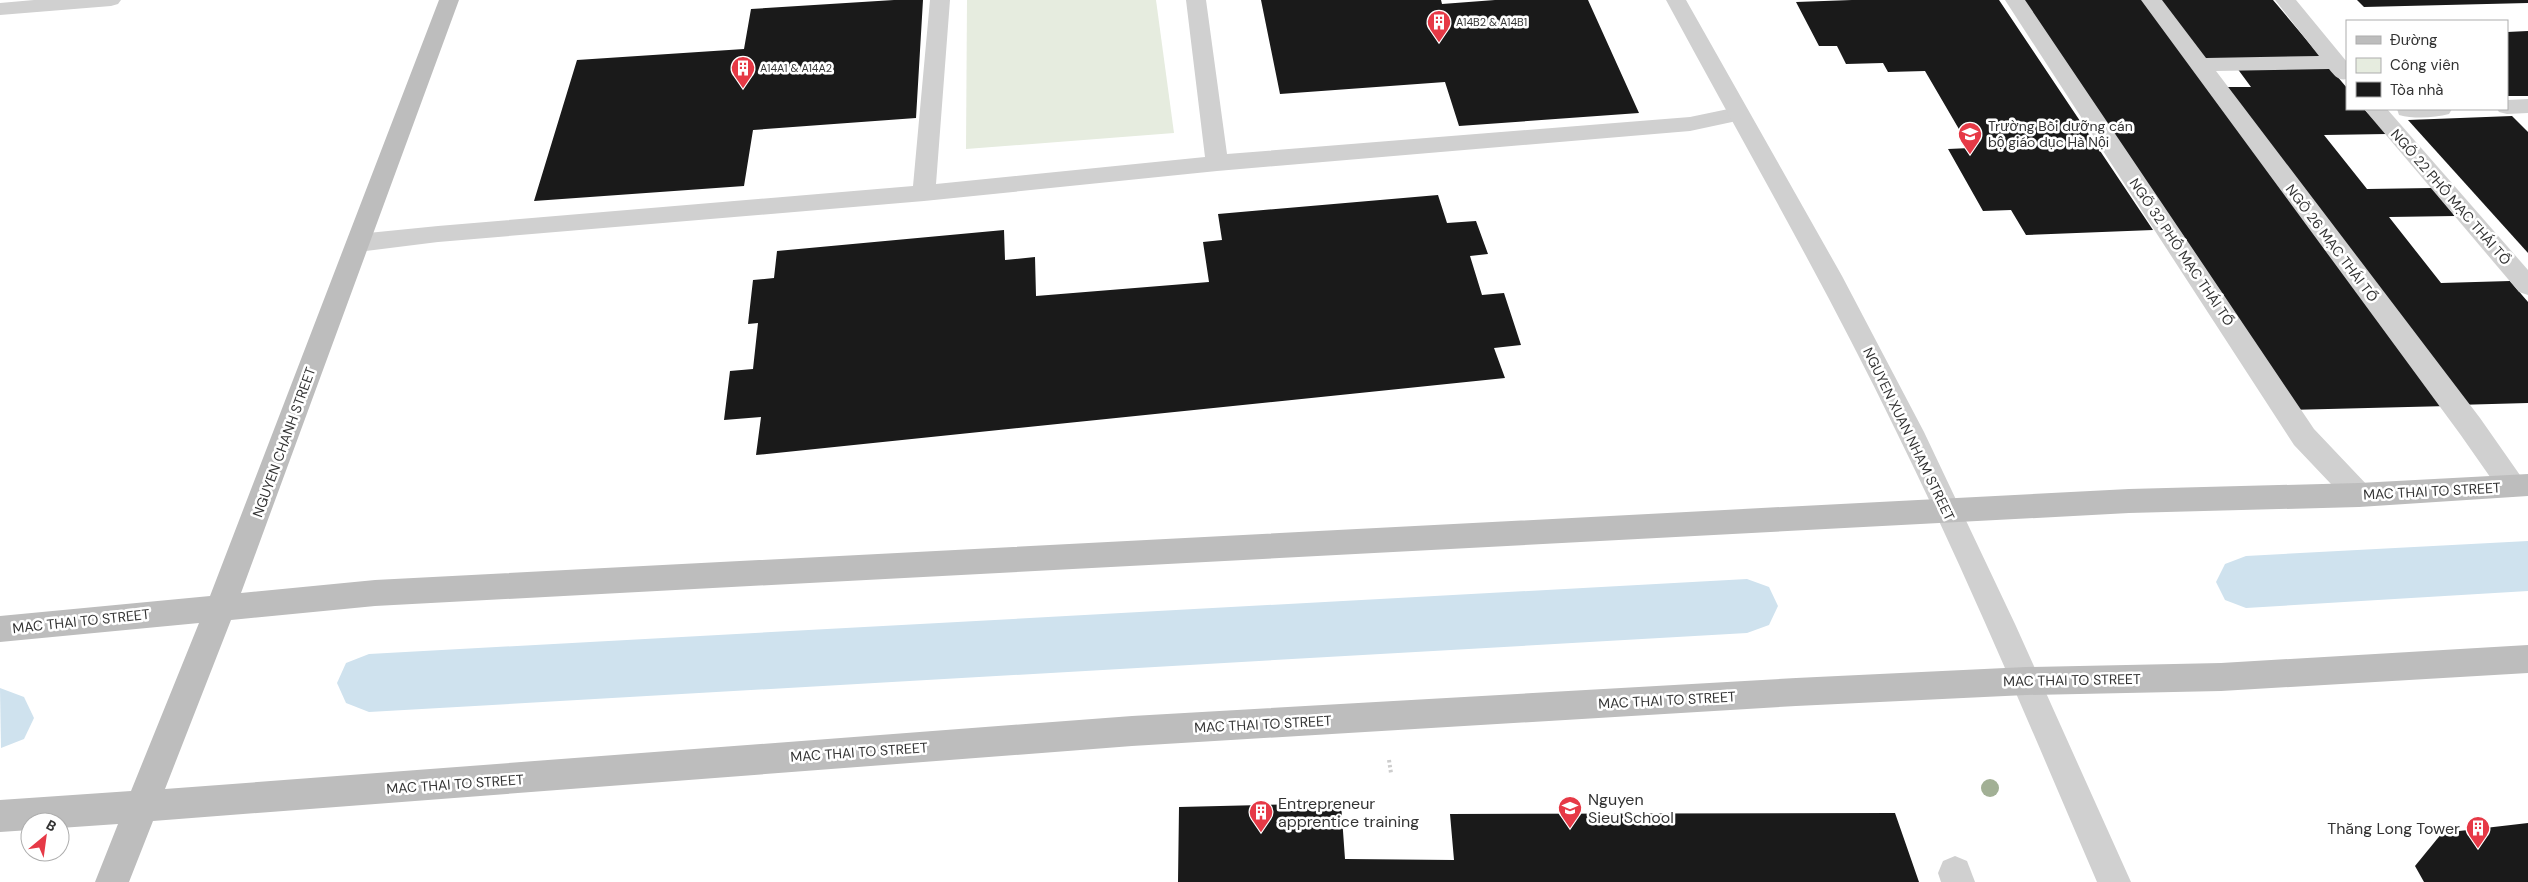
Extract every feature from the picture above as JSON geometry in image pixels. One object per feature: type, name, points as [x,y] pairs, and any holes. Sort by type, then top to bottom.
[{"type":"street","points":[[0,9],[111,0]]},
{"type":"street","name":"NGUYEN CHANH STREET","points":[[112,882],[221,608],[449,0]]},
{"type":"street","points":[[924,193],[940,0]]},
{"type":"street","points":[[1196,0],[1217,163]]},
{"type":"street","name":"NGUYEN XUAN NHAM STREET","points":[[1676,0],[1878,368],[1948,512],[2026,681],[2114,882]]},
{"type":"street","name":"NGÕ 32 PHỐ MẠC THÁI TỔ","points":[[2015,0],[2304,437],[2359,495]]},
{"type":"street","name":"NGÕ 26 MẠC THÁI TỔ","points":[[2151,0],[2470,426],[2520,486]]},
{"type":"street","points":[[2285,0],[2341,69]]},
{"type":"street","points":[[2198,65],[2341,69]]},
{"type":"street","name":"NGÕ 22 PHỐ MẠC THÁI TỔ","points":[[2376,110],[2528,286]]},
{"type":"street","points":[[358,243],[438,234],[924,193],[1217,163],[1690,124],[1738,114]]},
{"type":"street","name":"MAC THAI TO STREET","points":[[0,629],[395,592],[2129,501],[2359,495],[2520,486]]},
{"type":"street","name":"MAC THAI TO STREET","points":[[0,816],[142,807],[1132,731],[2026,681],[2222,677],[2528,659]]},
{"type":"green space","points":[[967,0],[1156,0],[1174,133],[966,149]]},
{"type":"building","name":"A14A1 & A14A2","points":[[894,0],[923,0],[916,118],[753,130],[744,186],[534,201],[577,60],[744,49],[751,9]]},
{"type":"building","name":"A14B2 & A14B1","points":[[1261,0],[1441,0],[1442,4],[1495,0],[1588,0],[1639,113],[1459,126],[1445,82],[1280,94]]},
{"type":"building","points":[[1999,0],[2153,230],[2026,235],[2011,210],[1983,211],[1948,149],[1970,148],[1925,71],[1888,72],[1883,63],[1846,64],[1837,46],[1819,46],[1796,2]]},
{"type":"building","points":[[2023,0],[2147,0],[2448,406],[2288,410]]},
{"type":"building","points":[[2155,0],[2273,0],[2346,87],[2346,110],[2365,110],[2387,134],[2324,135],[2367,189],[2432,188],[2455,216],[2389,217],[2441,283],[2510,281],[2528,302],[2528,403],[2456,405],[2220,87],[2251,87],[2234,64],[2203,65]]},
{"type":"building","points":[[2357,0],[2528,0],[2528,3],[2364,7]]},
{"type":"building","points":[[2528,31],[2528,96],[2508,96],[2508,32]]},
{"type":"building","points":[[2512,116],[2528,132],[2528,253],[2408,120]]},
{"type":"building","points":[[1438,195],[1447,223],[1476,221],[1488,254],[1470,256],[1482,295],[1504,293],[1521,345],[1494,348],[1505,378],[756,455],[761,417],[724,420],[730,371],[753,369],[758,323],[748,324],[753,280],[774,278],[777,251],[1004,230],[1005,260],[1035,257],[1036,296],[1209,282],[1203,242],[1222,240],[1218,214]]},
{"type":"building","points":[[1341,803],[1345,859],[1454,860],[1450,814],[1895,813],[1919,882],[1178,882],[1179,807]]},
{"type":"building","name":"Thăng Long Tower","points":[[2528,823],[2528,882],[2424,882],[2415,866],[2442,833]]},
{"type":"waterway","points":[[2246,582],[2528,566]]},
{"type":"waterway","points":[[369,683],[1747,606]]},
{"type":"place","name":"A14B2 & A14B1","points":[[1439,43]]},
{"type":"place","name":"A14A1 & A14A2","points":[[743,89]]},
{"type":"place","name":"Trường Bồi dưỡng cán bộ giáo dục Hà Nội","points":[[1970,155]]},
{"type":"place","name":"Nguyen Sieu School","points":[[1570,829]]},
{"type":"place","name":"Entrepreneur apprentice training","points":[[1261,833]]},
{"type":"place","name":"Thăng Long Tower","points":[[2478,849]]}]
